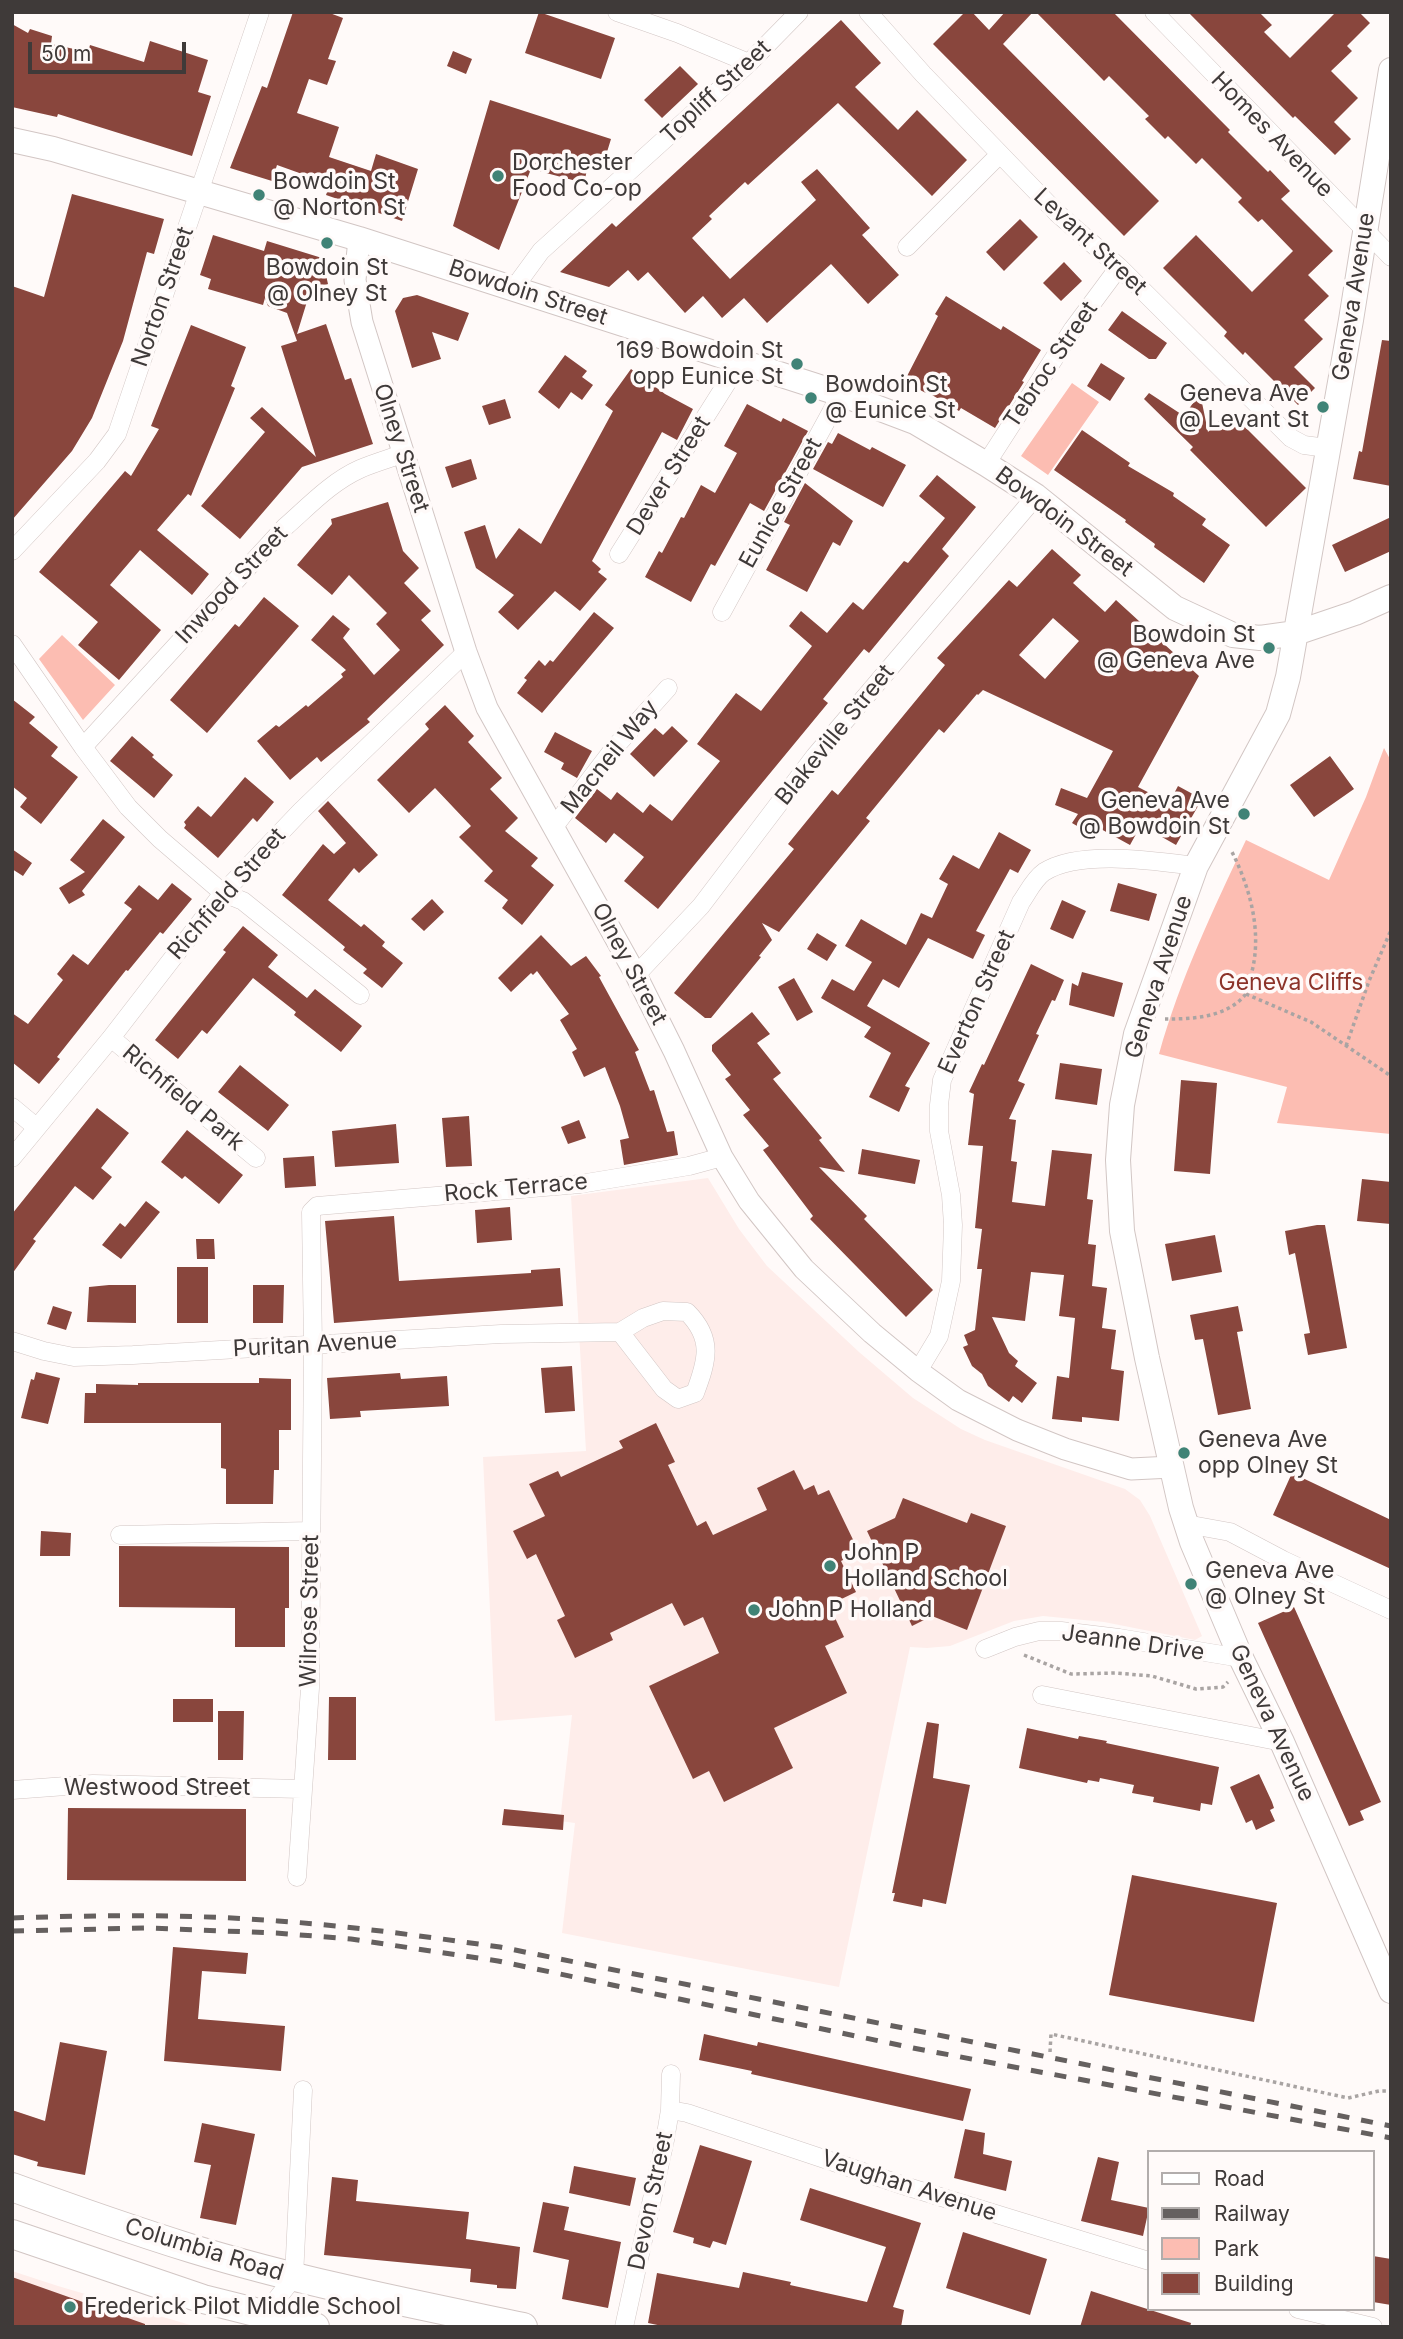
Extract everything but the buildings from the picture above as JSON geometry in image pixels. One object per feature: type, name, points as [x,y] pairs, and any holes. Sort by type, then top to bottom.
[{"type":"main road","name":"Geneva Avenue","points":[[1391,70],[1352,320],[1288,677],[1278,714],[1196,866],[1136,1034],[1122,1105],[1118,1160],[1122,1231],[1147,1358],[1186,1524],[1241,1658],[1282,1742],[1391,1991]]},
{"type":"main road","name":"Bowdoin Street","points":[[13,141],[53,149],[359,239],[841,394],[915,422],[1036,496],[1175,608],[1233,635],[1260,638],[1296,633],[1355,613],[1391,597]]},
{"type":"main road","name":"Columbia Road","points":[[12,2187],[194,2249],[294,2277],[523,2327]]},
{"type":"main road","name":"Columbia Road","points":[[12,2234],[203,2299],[315,2327]]},
{"type":"street","name":"Norton Street","points":[[12,551],[97,461],[117,434],[260,12]]},
{"type":"street","points":[[617,12],[749,63]]},
{"type":"street","name":"Levant Street","points":[[868,12],[923,74],[1057,213],[1119,267],[1291,438],[1304,444],[1327,448]]},
{"type":"street","name":"Homes Avenue","points":[[1154,12],[1391,257]]},
{"type":"street","name":"Topliff Street","points":[[514,288],[541,251],[749,63],[788,15]]},
{"type":"street","points":[[906,247],[1000,154]]},
{"type":"street","name":"Olney Street","points":[[359,239],[355,280],[357,304],[402,454],[466,652],[487,708],[636,975],[722,1157],[765,1223],[804,1269],[872,1333],[958,1400],[1017,1430],[1065,1449],[1131,1468],[1172,1467]]},
{"type":"street","name":"Tebroc Street","points":[[986,464],[1073,329],[1119,267]]},
{"type":"street","name":"Dever Street","points":[[619,554],[740,362]]},
{"type":"street","name":"Eunice Street","points":[[722,612],[841,394]]},
{"type":"street","name":"Inwood Street","points":[[83,747],[285,527],[344,478],[362,468],[402,454]]},
{"type":"street","name":"Blakeville Street","points":[[636,975],[701,906],[815,756],[1036,496]]},
{"type":"street","points":[[12,644],[128,807],[160,839],[223,893],[243,901],[360,995]]},
{"type":"street","name":"Richfield Street","points":[[12,1158],[111,1038],[223,893],[300,811],[466,652]]},
{"type":"street","name":"Macneil Way","points":[[553,828],[615,747],[668,688]]},
{"type":"street","name":"Everton Street","points":[[918,1371],[939,1336],[951,1281],[952,1215],[939,1131],[942,1080],[1021,902],[1037,878],[1045,871],[1060,865],[1125,857],[1196,866]]},
{"type":"street","name":"Richfield Park","points":[[111,1038],[256,1158]]},
{"type":"street","points":[[12,1107],[36,1127]]},
{"type":"street","name":"Rock Terrace","points":[[311,1212],[317,1206],[580,1184],[689,1166],[722,1157]]},
{"type":"street","name":"Wilrose Street","points":[[297,1877],[310,1688],[313,1346],[311,1212]]},
{"type":"street","name":"Puritan Avenue","points":[[12,1341],[74,1357],[501,1334],[620,1332],[643,1318],[663,1311],[687,1312],[699,1324],[705,1340],[705,1358],[695,1393],[678,1399],[664,1389],[620,1332]]},
{"type":"street","points":[[1186,1524],[1230,1532],[1391,1610]]},
{"type":"street","points":[[120,1535],[311,1531]]},
{"type":"street","name":"Jeanne Drive","points":[[985,1649],[1039,1631],[1061,1631],[1241,1658]]},
{"type":"street","points":[[1042,1695],[1282,1742]]},
{"type":"street","name":"Westwood Street","points":[[12,1790],[93,1784],[302,1789]]},
{"type":"street","name":"Devon Street","points":[[624,2327],[670,2110],[671,2074]]},
{"type":"street","points":[[265,2314],[294,2277],[303,2090]]},
{"type":"street","name":"Vaughan Avenue","points":[[670,2110],[687,2113],[892,2182],[1148,2261]]},
{"type":"street","points":[[1306,2311],[1373,2327]]},
{"type":"path","points":[[1142,1019],[1198,1019],[1229,1007],[1246,994],[1255,961],[1256,932],[1250,897],[1230,847],[1210,839]]},
{"type":"path","points":[[1346,1046],[1391,930]]},
{"type":"path","points":[[1246,994],[1311,1022],[1391,1076]]},
{"type":"path","points":[[1013,1659],[1023,1655],[1071,1674],[1152,1676],[1196,1689],[1223,1687],[1228,1682]]},
{"type":"path","points":[[1050,2052],[1051,2034],[1348,2098],[1391,2091]]},
{"type":"shaded area","name":"John P Holland School","points":[[708,1178],[739,1229],[767,1266],[913,1398],[961,1429],[985,1440],[1125,1489],[1140,1500],[1150,1516],[1202,1636],[1195,1640],[1104,1622],[1043,1616],[1014,1621],[950,1646],[910,1647],[839,1987],[562,1933],[575,1823],[560,1821],[572,1715],[495,1721],[483,1457],[586,1451],[571,1196]]},
{"type":"shaded area","name":"Frederick Pilot Middle School","points":[[12,2271],[58,2286],[197,2327],[12,2327]]},
{"type":"green space","points":[[1072,383],[1099,402],[1048,475],[1021,456]]},
{"type":"green space","points":[[62,635],[115,685],[83,720],[39,659]]},
{"type":"green space","name":"Geneva Cliffs","points":[[1384,748],[1391,761],[1391,1134],[1277,1123],[1287,1087],[1159,1054],[1187,972],[1246,840],[1329,880],[1366,797]]},
{"type":"railway","points":[[12,1918],[212,1917],[306,1923],[500,1947],[1391,2126]]},
{"type":"railway","points":[[12,1931],[147,1928],[276,1933],[351,1939],[498,1961],[913,2048],[1391,2138]]},
{"type":"place","name":"Dorchester Food Co-op","points":[[498,176]]},
{"type":"place","name":"Bowdoin St @ Norton St","points":[[259,195]]},
{"type":"place","name":"Bowdoin St @ Olney St","points":[[327,243]]},
{"type":"place","name":"169 Bowdoin St opp Eunice St","points":[[797,364]]},
{"type":"place","name":"Bowdoin St @ Eunice St","points":[[811,398]]},
{"type":"place","name":"Geneva Ave @ Levant St","points":[[1323,407]]},
{"type":"place","name":"Bowdoin St @ Geneva Ave","points":[[1269,648]]},
{"type":"place","name":"Geneva Ave @ Bowdoin St","points":[[1244,814]]},
{"type":"place","name":"Geneva Ave opp Olney St","points":[[1184,1453]]},
{"type":"place","name":"John P Holland School","points":[[830,1566]]},
{"type":"place","name":"Geneva Ave @ Olney St","points":[[1191,1584]]},
{"type":"place","name":"John P Holland","points":[[754,1610]]},
{"type":"place","name":"Frederick Pilot Middle School","points":[[70,2307]]}]
